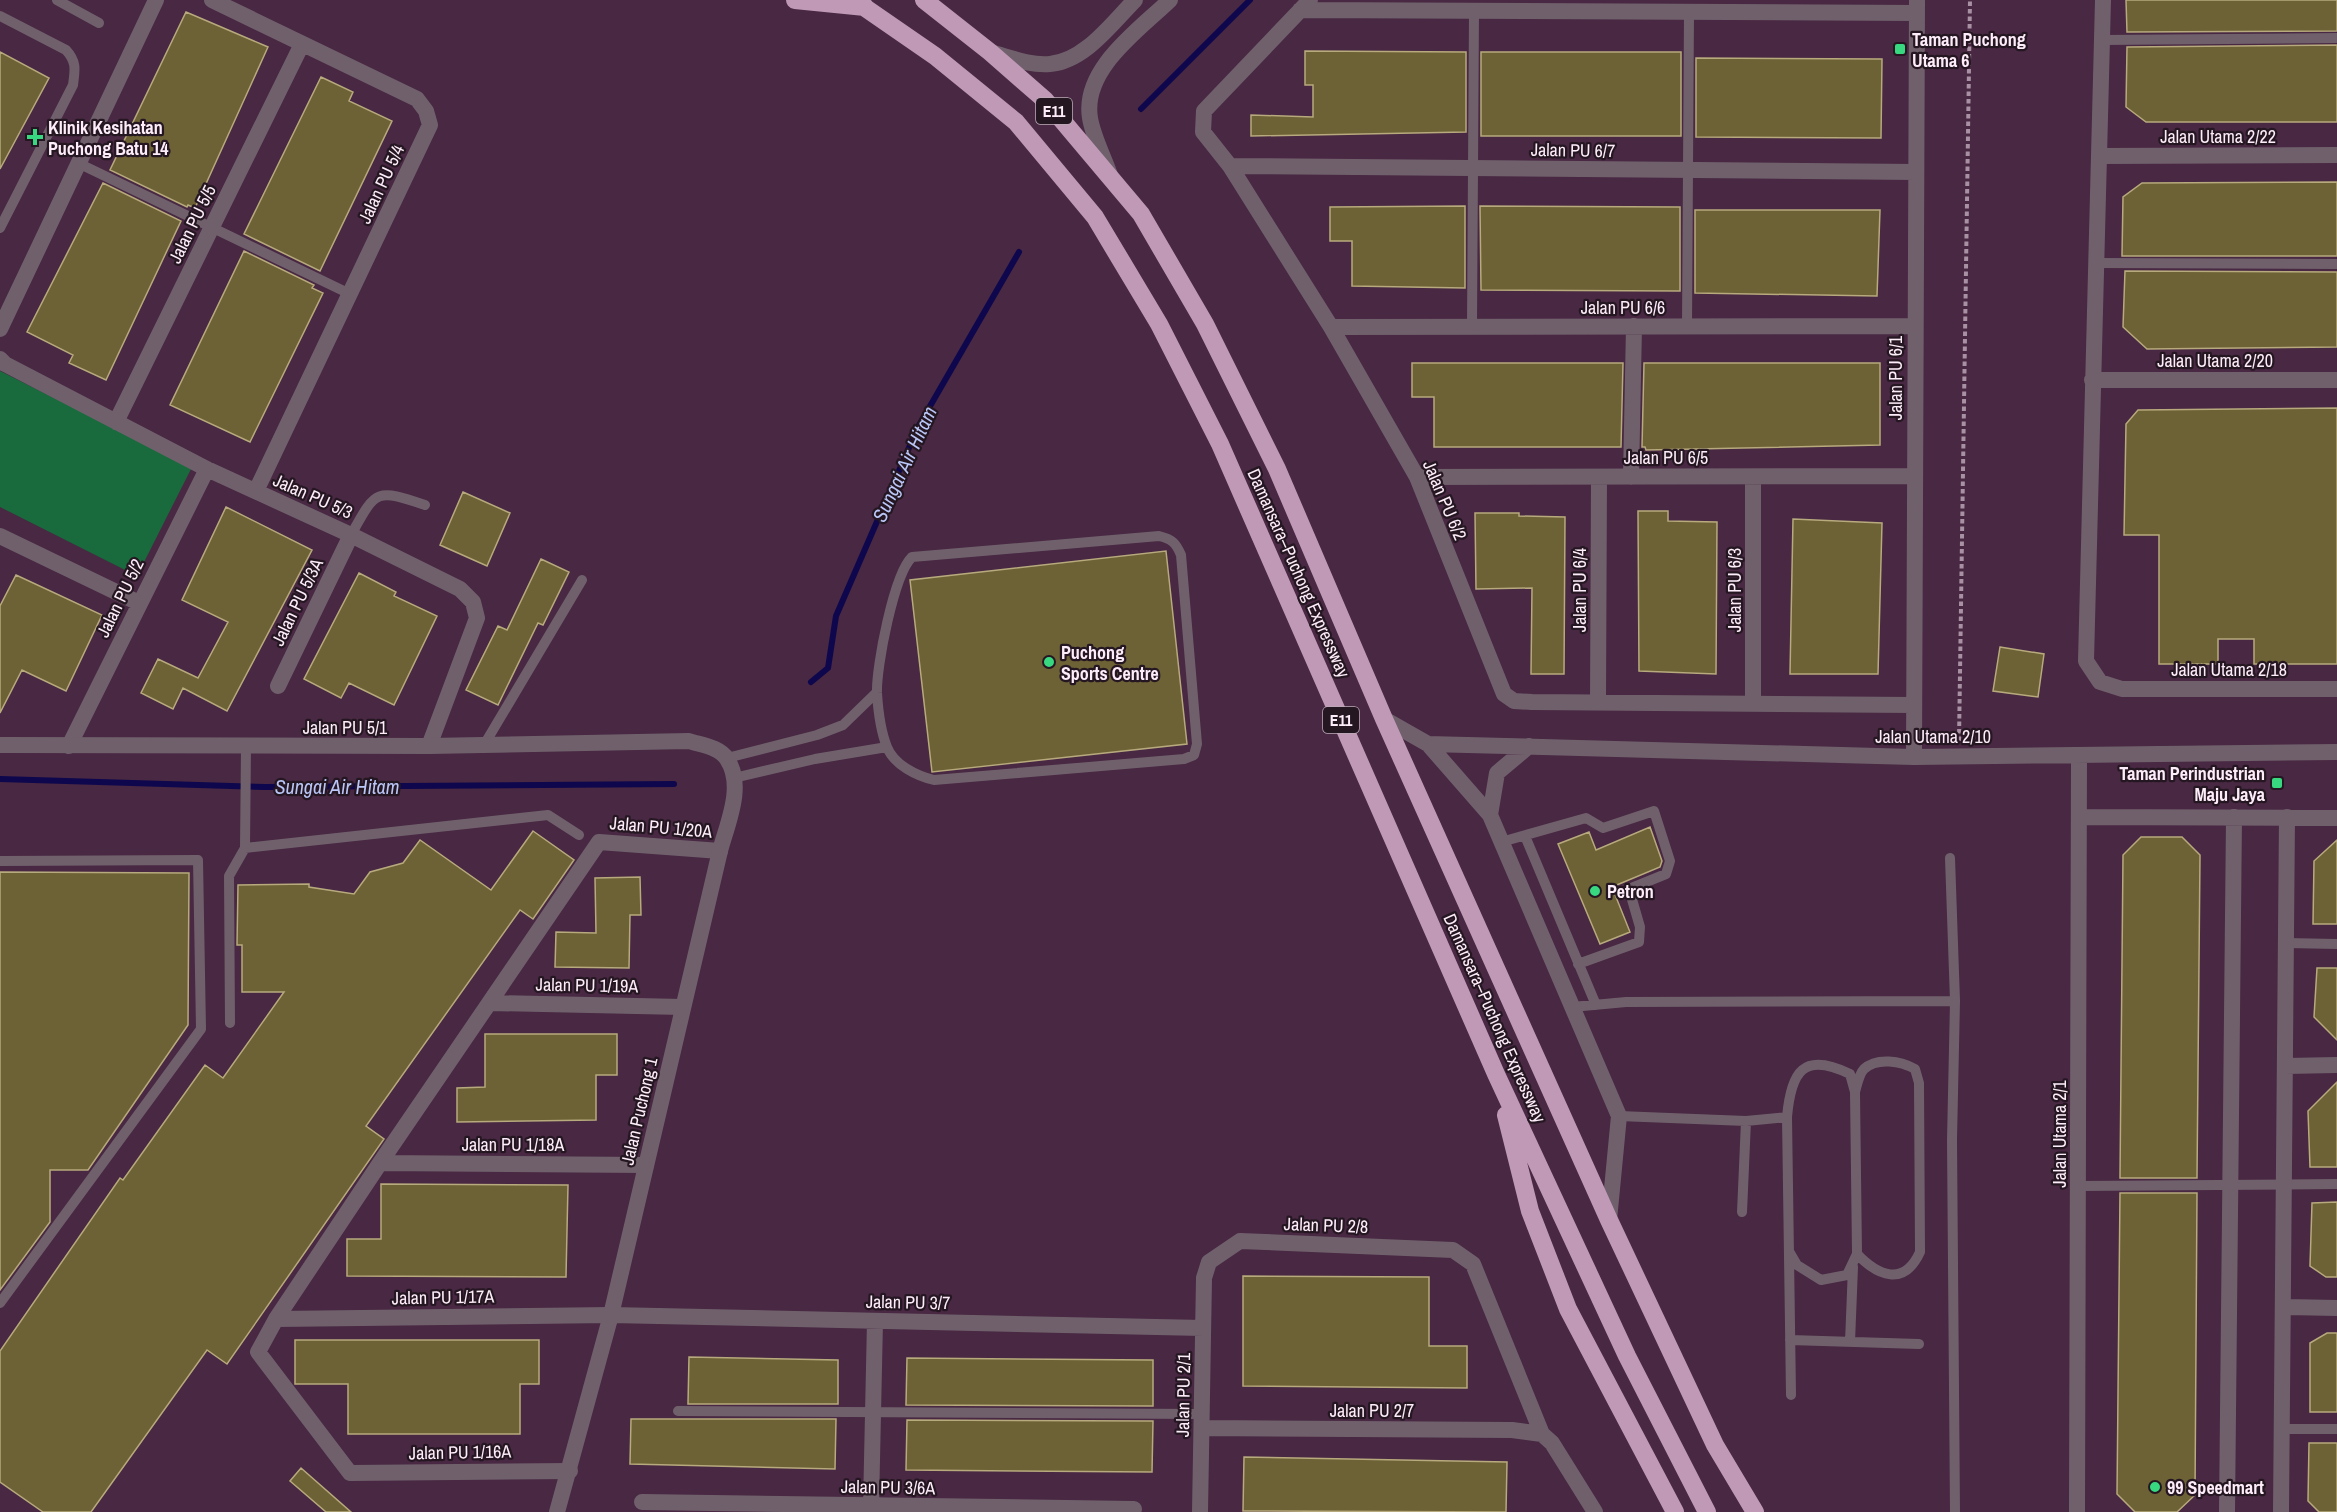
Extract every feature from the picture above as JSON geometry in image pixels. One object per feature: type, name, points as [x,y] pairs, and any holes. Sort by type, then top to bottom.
[{"type":"highway","points":[[795,0],[861,4]]},
{"type":"highway","name":"Damansara–Puchong Expressway","points":[[924,0],[990,52],[1045,100],[1141,214],[1205,324],[1277,469],[1384,719],[1609,1220],[1715,1444],[1755,1512]]},
{"type":"highway","name":"Damansara–Puchong Expressway","points":[[861,4],[935,56],[1016,122],[1095,217],[1159,324],[1220,444],[1496,1074],[1627,1356],[1707,1512]]},
{"type":"highway","points":[[1496,1074],[1530,1211],[1568,1309],[1675,1512]]},
{"type":"street","points":[[0,329],[156,0]]},
{"type":"street","name":"Jalan PU 5/4","points":[[212,0],[417,99],[426,111],[430,124],[256,491]]},
{"type":"street","points":[[990,52],[1033,63],[1051,64],[1065,60],[1081,54],[1135,0]]},
{"type":"street","points":[[1111,178],[1090,118],[1094,84],[1112,57],[1170,0]]},
{"type":"street","points":[[2092,380],[2103,0]]},
{"type":"street","points":[[1305,5],[1474,11],[1655,6],[1689,12],[1917,6]]},
{"type":"street","name":"Jalan PU 6/2","points":[[1305,5],[1204,111],[1203,132],[1230,166],[1331,327],[1417,477],[1504,694],[1520,702],[1913,705]]},
{"type":"street","name":"Jalan PU 6/1","points":[[1914,757],[1917,6]]},
{"type":"street","name":"Jalan PU 5/5","points":[[116,422],[302,44]]},
{"type":"street","name":"Jalan Utama 2/22","points":[[2099,156],[2337,155]]},
{"type":"street","name":"Jalan PU 6/7","points":[[1230,166],[1916,172]]},
{"type":"street","points":[[1630,477],[1634,326]]},
{"type":"street","name":"Jalan PU 6/6","points":[[1331,327],[1914,326]]},
{"type":"street","name":"Jalan PU 5/3","points":[[0,358],[4,364],[207,469],[351,534],[460,590],[473,602],[477,618],[429,746]]},
{"type":"street","name":"Jalan Utama 2/20","points":[[2092,380],[2337,380]]},
{"type":"street","name":"Jalan Utama 2/18","points":[[2092,380],[2086,661],[2100,682],[2122,688],[2337,689]]},
{"type":"street","name":"Jalan PU 5/2","points":[[69,746],[207,469]]},
{"type":"street","name":"Jalan PU 6/5","points":[[1417,477],[1914,476]]},
{"type":"street","name":"Jalan PU 6/4","points":[[1598,703],[1599,477]]},
{"type":"street","name":"Jalan PU 6/3","points":[[1753,477],[1753,704]]},
{"type":"street","name":"Jalan PU 5/3A","points":[[278,686],[351,534]]},
{"type":"street","points":[[1,538],[139,603]]},
{"type":"street","name":"Jalan Utama 2/10","points":[[1384,719],[1428,744],[1914,757],[2337,752]]},
{"type":"street","name":"Jalan PU 5/1","points":[[0,745],[484,746],[689,741],[712,747],[727,758]]},
{"type":"street","points":[[1428,744],[1490,815],[1618,1116],[1609,1220]]},
{"type":"street","points":[[1490,815],[1497,773],[1529,746]]},
{"type":"street","name":"Jalan Utama 2/1","points":[[2077,1512],[2079,755]]},
{"type":"street","name":"Jalan Puchong 1","points":[[557,1512],[611,1315],[720,851],[735,798],[734,778],[727,758]]},
{"type":"street","points":[[2080,817],[2337,818]]},
{"type":"street","points":[[2227,1512],[2234,817]]},
{"type":"street","points":[[2281,1512],[2287,817]]},
{"type":"street","name":"Jalan PU 1/20A","points":[[490,1003],[600,842],[720,851]]},
{"type":"street","points":[[276,1319],[490,1003]]},
{"type":"street","name":"Jalan PU 1/19A","points":[[490,1003],[683,1007]]},
{"type":"street","points":[[2285,1066],[2337,1065]]},
{"type":"street","name":"Jalan PU 1/18A","points":[[380,1163],[646,1165]]},
{"type":"street","name":"Jalan PU 2/8","points":[[1204,1278],[1209,1262],[1240,1241],[1453,1250],[1473,1264],[1542,1434]]},
{"type":"street","name":"Jalan PU 2/1","points":[[1200,1512],[1204,1278]]},
{"type":"street","points":[[2283,1307],[2337,1308]]},
{"type":"street","name":"Jalan PU 1/17A","points":[[276,1319],[611,1315]]},
{"type":"street","name":"Jalan PU 3/7","points":[[611,1315],[1203,1328]]},
{"type":"street","name":"Jalan PU 1/16A","points":[[276,1319],[258,1352],[350,1473],[570,1471]]},
{"type":"street","points":[[871,1506],[875,1321]]},
{"type":"street","name":"Jalan PU 2/7","points":[[1202,1421],[1512,1430],[1542,1434]]},
{"type":"street","points":[[1542,1434],[1552,1443],[1595,1512]]},
{"type":"street","name":"Jalan PU 3/6A","points":[[642,1502],[770,1508],[854,1509],[871,1506],[950,1510],[1134,1509]]},
{"type":"lane","points":[[57,0],[99,22]]},
{"type":"lane","points":[[1472,326],[1474,11]]},
{"type":"lane","points":[[1688,326],[1689,12]]},
{"type":"lane","points":[[0,16],[66,50],[73,58],[75,69],[73,85],[0,228]]},
{"type":"lane","points":[[2102,40],[2337,38]]},
{"type":"lane","points":[[80,164],[350,294]]},
{"type":"lane","points":[[2096,263],[2337,264]]},
{"type":"lane","points":[[351,534],[370,501],[380,495],[393,494],[425,505]]},
{"type":"lane","points":[[1160,536],[1169,538],[1177,545],[1181,555],[1196,732],[1194,755],[1184,759],[934,780],[919,776],[903,766],[887,747],[877,692],[896,585],[905,564],[912,557],[1160,536]]},
{"type":"lane","points":[[484,746],[582,580]]},
{"type":"lane","points":[[727,758],[817,735],[843,725],[877,692]]},
{"type":"lane","points":[[230,1023],[229,876],[245,848],[246,746]]},
{"type":"lane","points":[[734,778],[815,759],[887,747]]},
{"type":"lane","points":[[1501,842],[1586,818],[1603,828],[1654,811],[1670,861],[1666,874],[1629,888],[1640,927],[1639,942],[1578,964]]},
{"type":"lane","points":[[245,848],[548,815],[579,835]]},
{"type":"lane","points":[[1525,836],[1596,1005]]},
{"type":"lane","points":[[1950,858],[1955,1001],[1952,1140],[1955,1512]]},
{"type":"lane","points":[[0,861],[198,860],[201,1029],[0,1303]]},
{"type":"lane","points":[[2286,943],[2337,944]]},
{"type":"lane","points":[[1572,1007],[1955,1001]]},
{"type":"lane","points":[[1855,1092],[1862,1071],[1871,1064],[1882,1062],[1906,1064],[1914,1069],[1919,1083],[1920,1252],[1915,1262],[1901,1272],[1885,1275],[1855,1259]]},
{"type":"lane","points":[[1791,1395],[1787,1117],[1789,1093],[1797,1073],[1805,1068],[1820,1065],[1837,1068],[1850,1074],[1855,1092],[1855,1259],[1850,1342]]},
{"type":"lane","points":[[1618,1116],[1746,1121],[1787,1117]]},
{"type":"lane","points":[[1742,1212],[1746,1121]]},
{"type":"lane","points":[[2078,1186],[2337,1184]]},
{"type":"lane","points":[[1790,1253],[1797,1265],[1821,1280],[1847,1275],[1855,1259]]},
{"type":"lane","points":[[1790,1340],[1919,1344]]},
{"type":"lane","points":[[678,1411],[872,1410],[1202,1421]]},
{"type":"lane","points":[[2282,1429],[2337,1429]]},
{"type":"path","points":[[1959,756],[1970,0]]},
{"type":"green space","points":[[0,371],[192,467],[137,576],[0,507]]},
{"type":"building","points":[[2126,0],[2337,0],[2337,31],[2127,32]]},
{"type":"building","points":[[186,12],[268,47],[195,208],[188,205],[187,207],[110,170]]},
{"type":"building","points":[[2337,45],[2337,122],[2146,122],[2126,107],[2127,47]]},
{"type":"building","points":[[1305,51],[1466,52],[1466,132],[1251,136],[1251,115],[1313,117],[1313,85],[1305,85]]},
{"type":"building","points":[[0,52],[49,78],[0,169]]},
{"type":"building","points":[[1481,52],[1681,52],[1681,136],[1481,136]]},
{"type":"building","points":[[1696,58],[1882,59],[1881,138],[1696,137]]},
{"type":"building","points":[[321,77],[353,92],[349,101],[392,121],[320,271],[244,234]]},
{"type":"building","points":[[2337,182],[2337,256],[2122,256],[2123,197],[2142,183]]},
{"type":"building","points":[[103,183],[181,221],[106,380],[69,363],[73,355],[27,332]]},
{"type":"building","points":[[1465,206],[1465,288],[1352,286],[1352,241],[1330,241],[1330,207]]},
{"type":"building","points":[[1480,206],[1680,207],[1680,291],[1481,290]]},
{"type":"building","points":[[1695,210],[1880,210],[1877,296],[1695,293]]},
{"type":"building","points":[[244,251],[314,285],[312,288],[323,293],[250,442],[170,405]]},
{"type":"building","points":[[2125,271],[2337,272],[2337,347],[2147,349],[2123,327]]},
{"type":"building","points":[[1412,363],[1623,363],[1621,447],[1434,447],[1434,397],[1412,397]]},
{"type":"building","points":[[1644,363],[1880,363],[1880,445],[1646,450],[1642,447]]},
{"type":"building","points":[[2337,408],[2337,664],[2254,664],[2254,639],[2218,639],[2218,664],[2159,664],[2159,535],[2124,535],[2126,424],[2138,410]]},
{"type":"building","points":[[463,492],[510,513],[487,566],[440,545]]},
{"type":"building","points":[[226,507],[312,550],[227,711],[183,688],[173,709],[141,693],[158,659],[198,678],[228,622],[182,600]]},
{"type":"building","points":[[1638,511],[1668,511],[1668,521],[1717,522],[1716,674],[1639,671]]},
{"type":"building","points":[[1475,513],[1519,513],[1519,516],[1565,517],[1564,674],[1531,674],[1532,588],[1476,589]]},
{"type":"building","points":[[1793,519],[1882,523],[1878,674],[1790,674]]},
{"type":"building","name":"Puchong Sports Centre","points":[[1166,551],[1187,744],[932,772],[910,580]]},
{"type":"building","points":[[541,559],[569,572],[543,625],[538,623],[498,705],[466,690],[498,626],[507,630]]},
{"type":"building","points":[[359,573],[396,592],[394,596],[437,616],[394,705],[349,683],[341,698],[304,679]]},
{"type":"building","points":[[16,575],[102,615],[66,691],[22,670],[0,713],[0,606]]},
{"type":"building","points":[[2000,647],[2044,654],[2038,697],[1993,691]]},
{"type":"building","name":"Petron","points":[[1650,827],[1662,861],[1660,867],[1612,887],[1630,932],[1600,944],[1558,844],[1589,832],[1596,850]]},
{"type":"building","points":[[533,831],[574,860],[533,919],[520,910],[366,1126],[384,1139],[227,1364],[207,1350],[91,1512],[43,1512],[0,1482],[0,1351],[120,1178],[123,1180],[205,1065],[223,1078],[284,992],[242,992],[242,945],[237,945],[238,885],[309,884],[309,887],[354,894],[370,872],[403,863],[420,840],[491,890]]},
{"type":"building","points":[[2141,837],[2182,837],[2200,855],[2197,1178],[2120,1178],[2123,855]]},
{"type":"building","points":[[2337,840],[2337,924],[2313,924],[2314,861]]},
{"type":"building","points":[[0,872],[189,873],[188,1025],[88,1170],[50,1170],[50,1222],[0,1290]]},
{"type":"building","points":[[640,877],[641,915],[630,915],[629,968],[555,967],[556,932],[596,933],[595,878]]},
{"type":"building","points":[[2317,968],[2337,968],[2337,1040],[2314,1017]]},
{"type":"building","points":[[485,1034],[617,1034],[617,1075],[596,1075],[596,1120],[457,1122],[457,1088],[485,1087]]},
{"type":"building","points":[[2337,1082],[2337,1167],[2310,1167],[2308,1111]]},
{"type":"building","points":[[381,1184],[568,1185],[566,1277],[347,1276],[347,1239],[381,1239]]},
{"type":"building","points":[[2120,1193],[2197,1193],[2195,1495],[2177,1512],[2135,1512],[2117,1494]]},
{"type":"building","points":[[2337,1202],[2337,1277],[2326,1277],[2310,1266],[2312,1203]]},
{"type":"building","points":[[1243,1276],[1429,1277],[1429,1346],[1467,1346],[1467,1388],[1243,1386]]},
{"type":"building","points":[[2327,1333],[2337,1333],[2337,1412],[2310,1412],[2310,1343]]},
{"type":"building","points":[[295,1340],[539,1340],[539,1384],[520,1384],[520,1434],[348,1434],[348,1384],[295,1384]]},
{"type":"building","points":[[689,1357],[838,1360],[838,1404],[688,1404]]},
{"type":"building","points":[[907,1358],[1153,1360],[1153,1406],[906,1405]]},
{"type":"building","points":[[631,1419],[836,1419],[835,1469],[630,1464]]},
{"type":"building","points":[[907,1420],[1153,1421],[1152,1472],[906,1470]]},
{"type":"building","points":[[2309,1443],[2337,1443],[2337,1512],[2319,1512],[2308,1501]]},
{"type":"building","points":[[1244,1457],[1507,1462],[1506,1512],[1243,1511]]},
{"type":"building","points":[[301,1468],[351,1512],[326,1512],[290,1481]]},
{"type":"waterway","name":"Sungai Air Hitam","points":[[1141,109],[1250,0]]},
{"type":"waterway","name":"Sungai Air Hitam","points":[[811,682],[828,668],[836,616],[918,427],[1019,252]]},
{"type":"waterway","name":"Sungai Air Hitam","points":[[0,779],[265,787],[674,784]]},
{"type":"place","name":"Taman Puchong Utama 6","points":[[1900,49]]},
{"type":"place","name":"Klinik Kesihatan Puchong Batu 14","points":[[35,137]]},
{"type":"place","name":"Puchong Sports Centre","points":[[1049,662]]},
{"type":"place","name":"Taman Perindustrian Maju Jaya","points":[[2277,783]]},
{"type":"place","name":"Petron","points":[[1595,891]]},
{"type":"place","name":"99 Speedmart","points":[[2155,1487]]}]
